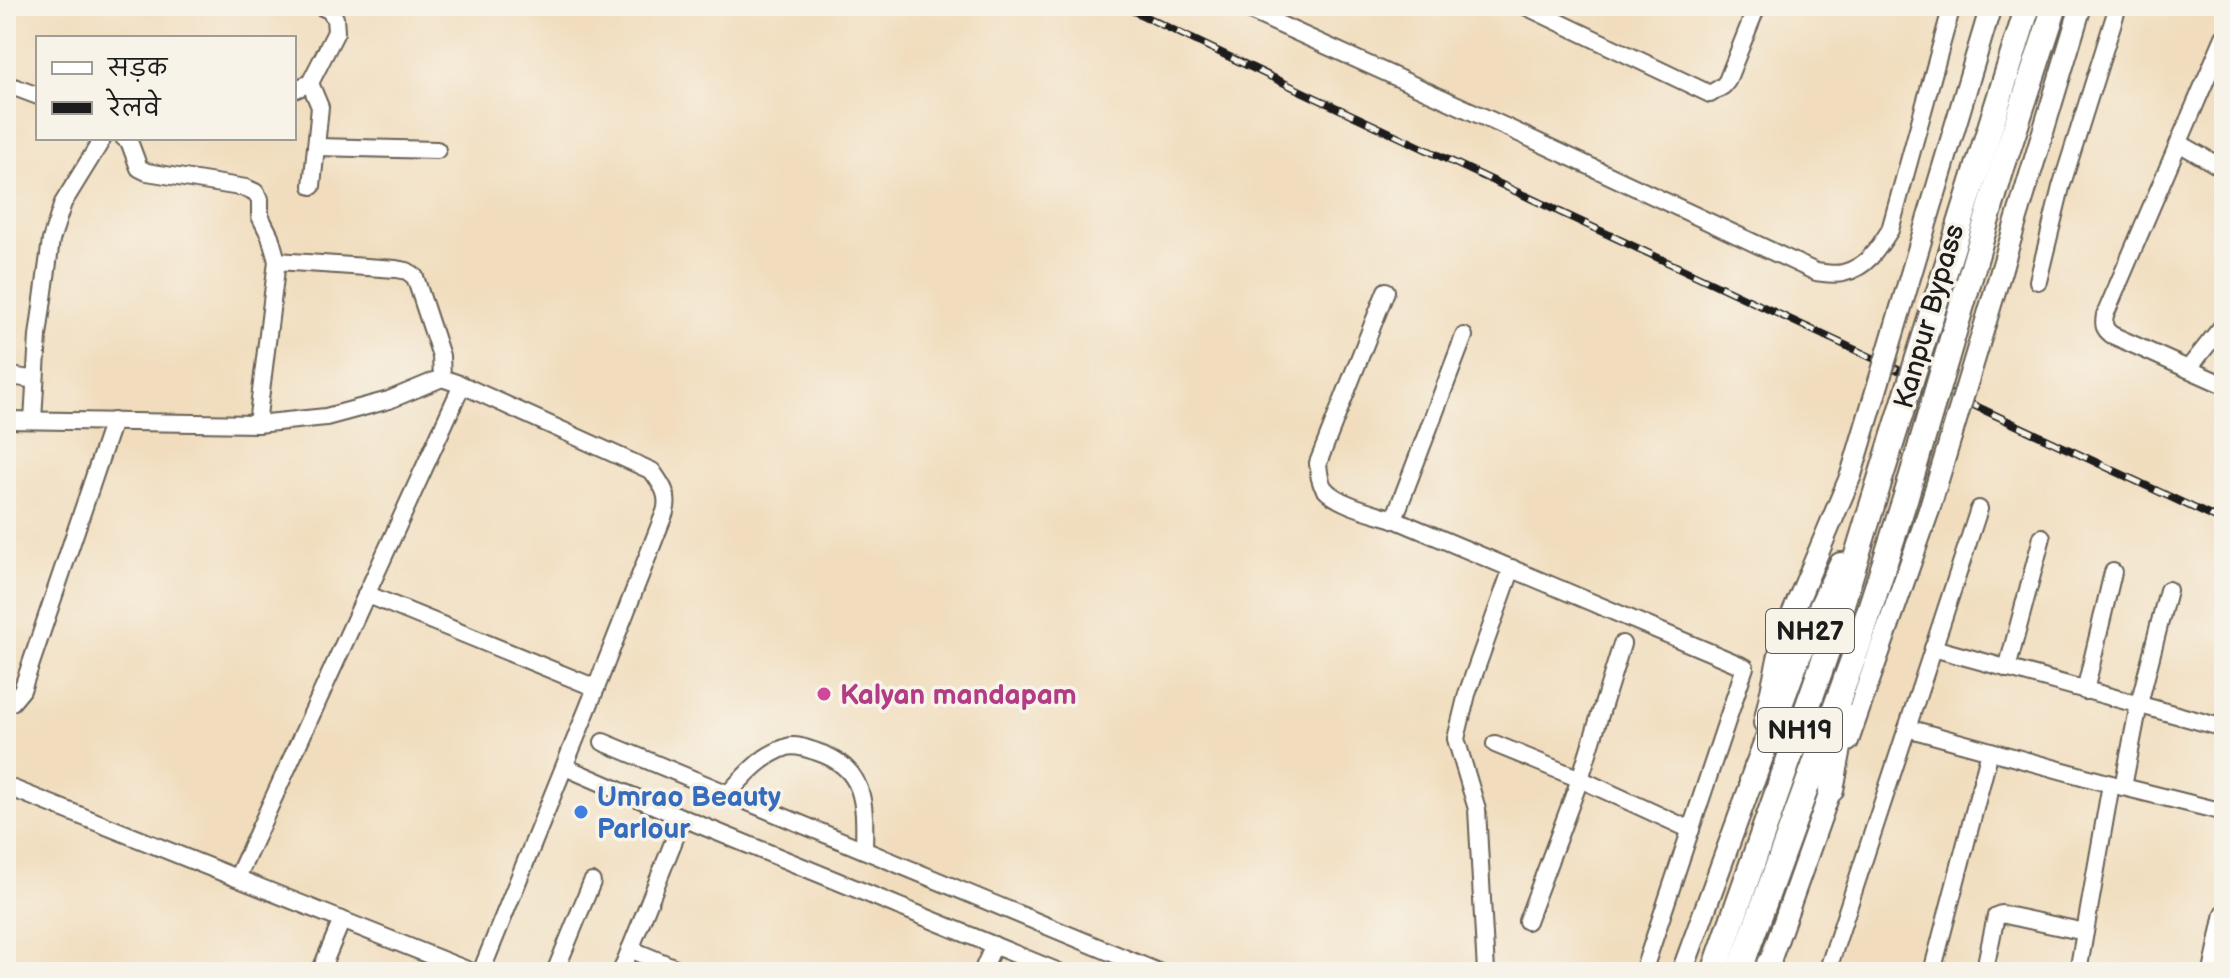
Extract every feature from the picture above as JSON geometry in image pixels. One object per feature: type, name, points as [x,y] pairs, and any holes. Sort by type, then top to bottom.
[{"type":"highway","name":"Kanpur Bypass","points":[[1878,486],[2028,6]]},
{"type":"highway","name":"Kanpur Bypass","points":[[1859,643],[1906,496],[2002,168],[2055,6]]},
{"type":"highway","name":"NH27","points":[[1752,781],[1796,661],[1878,486]]},
{"type":"highway","name":"NH19","points":[[1714,972],[1831,640],[1878,486]]},
{"type":"highway","name":"NH27","points":[[1831,790],[1859,643]]},
{"type":"highway","name":"NH19","points":[[1739,972],[1859,643]]},
{"type":"main road","points":[[1752,781],[1783,636],[1851,475],[1991,6]]},
{"type":"main road","points":[[1831,790],[1929,510],[2081,6]]},
{"type":"main road","name":"NH27","points":[[1682,972],[1752,781]]},
{"type":"main road","name":"NH27","points":[[1768,969],[1831,790]]},
{"type":"street","points":[[312,186],[320,107],[302,86],[337,27],[329,10],[320,6]]},
{"type":"street","points":[[1239,6],[1816,272],[1842,274],[1862,265],[1877,252],[1890,230],[1952,6]]},
{"type":"street","points":[[1525,6],[1710,94],[1727,81],[1757,6]]},
{"type":"street","points":[[2038,281],[2061,187],[2118,6]]},
{"type":"street","points":[[2222,46],[2105,315],[2104,324],[2105,330],[2112,335],[2224,385]]},
{"type":"street","points":[[6,83],[36,95]]},
{"type":"street","points":[[33,420],[38,336],[51,240],[63,203],[102,140]]},
{"type":"street","points":[[127,140],[139,168],[147,172],[246,188],[255,192],[260,199],[260,216],[277,261],[257,424]]},
{"type":"street","points":[[2179,143],[2224,169]]},
{"type":"street","points":[[317,147],[437,150]]},
{"type":"street","points":[[277,261],[407,271],[415,277],[441,356],[442,378]]},
{"type":"street","points":[[1386,291],[1318,463],[1320,481],[1325,491],[1340,501],[1394,519],[1745,667],[1643,972]]},
{"type":"street","points":[[2188,369],[2224,324]]},
{"type":"street","points":[[1394,519],[1464,336]]},
{"type":"street","points":[[6,375],[35,380]]},
{"type":"street","points":[[6,420],[257,424],[326,417],[389,400],[442,378],[652,471],[665,488],[665,512],[481,972]]},
{"type":"street","points":[[237,878],[462,385]]},
{"type":"street","points":[[6,704],[12,702],[22,690],[113,421]]},
{"type":"street","points":[[1827,972],[1979,509]]},
{"type":"street","points":[[2007,669],[2042,537]]},
{"type":"street","points":[[1486,972],[1477,809],[1456,739],[1467,694],[1512,568]]},
{"type":"street","points":[[2085,691],[2113,572]]},
{"type":"street","points":[[2078,972],[2117,786],[2168,590]]},
{"type":"street","points":[[366,594],[596,688]]},
{"type":"street","points":[[1527,921],[1580,779],[1622,644]]},
{"type":"street","points":[[1933,648],[2224,728]]},
{"type":"street","points":[[1907,728],[2224,812]]},
{"type":"street","points":[[603,742],[1158,972]]},
{"type":"street","points":[[1495,744],[1691,830]]},
{"type":"street","points":[[728,794],[752,767],[786,747],[795,746],[832,758],[845,765],[860,791],[865,812],[864,850]]},
{"type":"street","points":[[1932,972],[1990,751]]},
{"type":"street","points":[[565,767],[1058,972]]},
{"type":"street","points":[[6,786],[472,972]]},
{"type":"street","points":[[621,972],[683,818]]},
{"type":"street","points":[[555,972],[592,882]]},
{"type":"street","points":[[2212,972],[2224,913]]},
{"type":"street","points":[[1987,959],[1996,916],[2001,914],[2085,932]]},
{"type":"street","points":[[320,972],[342,920]]},
{"type":"street","points":[[982,972],[994,945]]},
{"type":"street","points":[[630,949],[685,972]]},
{"type":"railway","points":[[1123,6],[2224,522]]},
{"type":"place","name":"Kalyan mandapam","points":[[824,694]]},
{"type":"place","name":"Umrao Beauty Parlour","points":[[581,812]]}]
